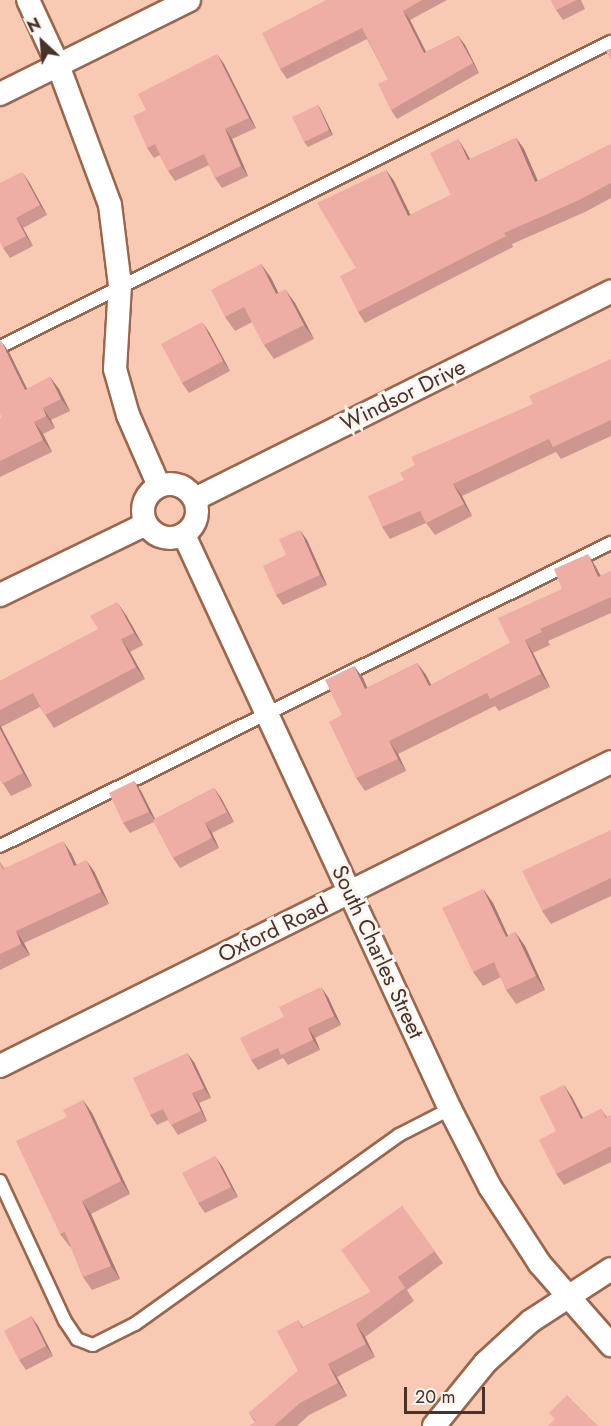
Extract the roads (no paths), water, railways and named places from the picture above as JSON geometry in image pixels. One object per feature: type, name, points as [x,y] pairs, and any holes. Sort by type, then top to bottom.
[{"type":"street","points":[[28,0],[57,65],[110,205],[120,285],[115,369],[128,415],[159,486]]},
{"type":"street","points":[[0,94],[189,0]]},
{"type":"street","name":"Windsor Drive","points":[[195,499],[611,292]]},
{"type":"street","points":[[175,484],[195,499],[195,523],[184,535],[167,538],[146,524],[143,516],[146,498],[159,486],[175,484]]},
{"type":"street","points":[[0,596],[146,524]]},
{"type":"street","name":"South Charles Street","points":[[184,535],[450,1109],[490,1186],[566,1296],[611,1346]]},
{"type":"street","name":"Oxford Road","points":[[0,1066],[611,762]]},
{"type":"street","points":[[434,1426],[485,1363],[531,1321],[566,1296],[611,1269]]},
{"type":"lane","points":[[0,347],[120,285],[611,42]]},
{"type":"lane","points":[[0,846],[611,543]]},
{"type":"lane","points":[[0,1181],[65,1321],[77,1339],[93,1345],[135,1324],[399,1135],[450,1109]]}]
